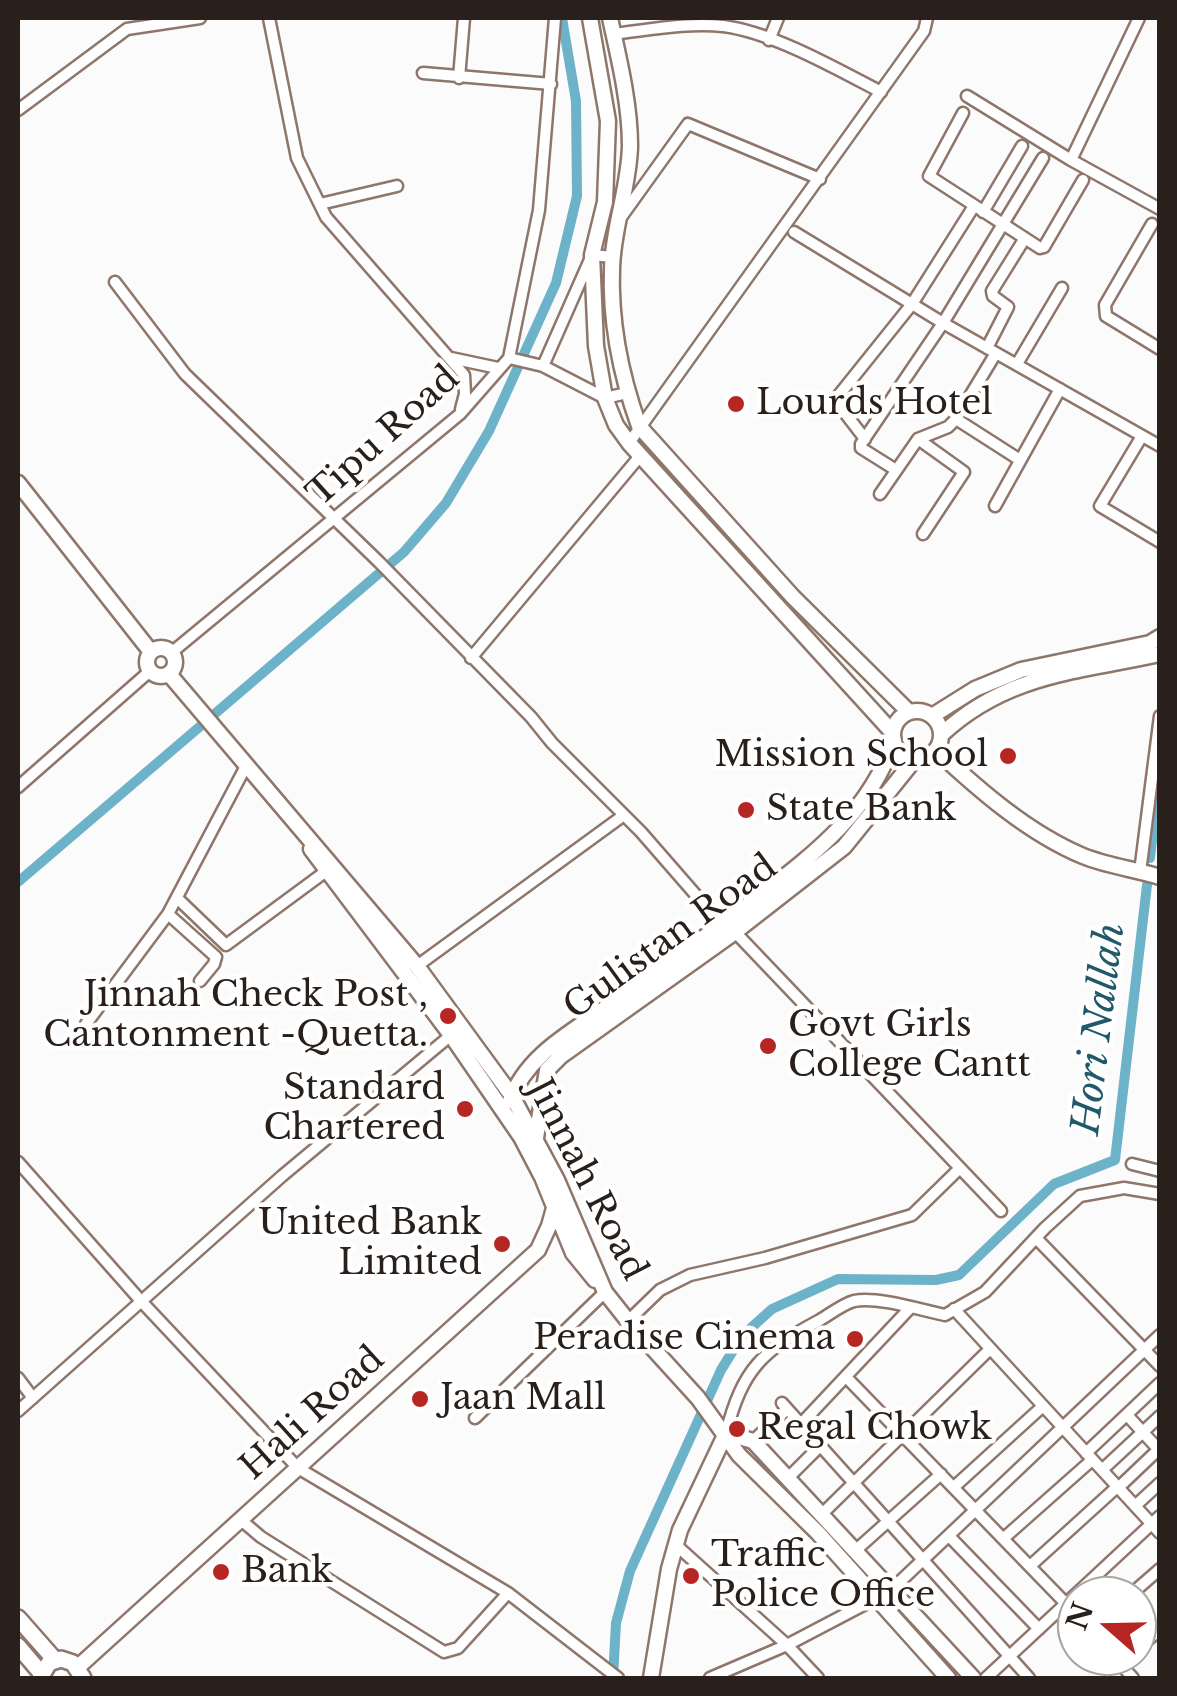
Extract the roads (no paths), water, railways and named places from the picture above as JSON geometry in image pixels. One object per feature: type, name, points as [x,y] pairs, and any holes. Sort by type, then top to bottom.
[{"type":"main road","points":[[590,18],[608,121],[604,202],[592,256],[596,346],[605,398],[616,425],[894,736],[902,753],[923,758],[936,750],[941,734],[971,710],[1015,685],[1160,654]]},
{"type":"main road","points":[[610,18],[617,33],[630,148],[613,257],[614,318],[628,393],[639,426],[793,596],[909,712]]},
{"type":"main road","points":[[18,484],[152,652]]},
{"type":"main road","points":[[932,716],[975,689],[1021,670],[1150,643],[1160,637]]},
{"type":"main road","points":[[159,648],[171,653],[174,662],[169,674],[161,676],[150,671],[147,659],[152,652],[159,648]]},
{"type":"main road","name":"Jinnah Road","points":[[169,674],[417,966],[542,1176],[573,1253],[698,1398],[739,1455],[818,1533],[948,1678]]},
{"type":"main road","points":[[894,736],[898,720],[909,712],[922,711],[932,716],[941,734]]},
{"type":"main road","name":"Gulistan Road","points":[[506,1116],[512,1096],[540,1055],[729,929],[844,826],[868,795],[894,736]]},
{"type":"main road","points":[[936,750],[984,794],[1066,848],[1120,868],[1160,877]]},
{"type":"main road","name":"Gulistan Road","points":[[536,1138],[547,1070],[729,929],[844,847],[915,758]]},
{"type":"main road","name":"Jinnah Road","points":[[285,810],[325,872],[512,1096],[560,1187],[606,1292]]},
{"type":"main road","name":"Hali Road","points":[[80,1673],[241,1520],[538,1250],[560,1187]]},
{"type":"main road","points":[[538,1250],[573,1253],[592,1262]]},
{"type":"main road","points":[[651,1678],[676,1545],[721,1427],[753,1441],[973,1678]]},
{"type":"main road","points":[[18,1618],[55,1660]]},
{"type":"main road","points":[[18,1646],[40,1676],[55,1660],[67,1660],[80,1673]]},
{"type":"street","points":[[18,110],[127,28],[200,18]]},
{"type":"street","points":[[268,18],[297,158],[320,204],[354,252],[464,376],[460,414]]},
{"type":"street","points":[[459,78],[464,18]]},
{"type":"street","points":[[555,18],[539,210],[514,358],[538,364],[605,398],[628,393]]},
{"type":"street","points":[[619,18],[617,33],[698,22],[722,26],[769,40],[881,92]]},
{"type":"street","points":[[769,40],[778,18]]},
{"type":"street","points":[[629,443],[924,31],[928,18]]},
{"type":"street","points":[[1071,160],[1139,18]]},
{"type":"street","points":[[423,74],[551,84]]},
{"type":"street","points":[[967,96],[1160,209]]},
{"type":"street","points":[[963,113],[930,176],[1024,238],[1044,248],[1083,180]]},
{"type":"street","points":[[618,221],[688,124],[820,178]]},
{"type":"street","points":[[864,439],[835,400],[912,304],[1022,146]]},
{"type":"street","points":[[896,470],[861,448],[864,439],[943,323],[1043,158]]},
{"type":"street","points":[[320,204],[397,186]]},
{"type":"street","points":[[1152,224],[1105,305],[1106,316],[1115,324],[1160,348]]},
{"type":"street","points":[[794,232],[943,323],[1160,446]]},
{"type":"street","points":[[880,494],[918,440],[948,427],[956,419],[992,350],[1008,308],[992,292],[1024,238]]},
{"type":"street","points":[[538,364],[592,256],[613,257]]},
{"type":"street","points":[[115,282],[185,374],[472,658],[1000,1211]]},
{"type":"street","points":[[1017,364],[1062,288]]},
{"type":"street","points":[[450,358],[498,368]]},
{"type":"street","name":"Tipu Road","points":[[171,653],[460,414],[498,368],[514,358]]},
{"type":"street","points":[[994,506],[1060,389]]},
{"type":"street","points":[[956,419],[1020,460]]},
{"type":"street","points":[[1142,436],[1100,506],[1160,542]]},
{"type":"street","points":[[918,440],[964,472],[923,534]]},
{"type":"street","points":[[472,658],[640,456]]},
{"type":"street","points":[[18,787],[150,671]]},
{"type":"street","points":[[1140,872],[1160,716]]},
{"type":"street","points":[[86,1024],[178,898],[246,766]]},
{"type":"street","points":[[417,966],[624,815]]},
{"type":"street","points":[[178,898],[226,944],[325,872]]},
{"type":"street","points":[[168,914],[216,956],[200,981]]},
{"type":"street","points":[[18,1411],[282,1176],[456,1031]]},
{"type":"street","points":[[18,1162],[298,1468],[508,1592],[618,1678]]},
{"type":"street","points":[[1132,1164],[1160,1172]]},
{"type":"street","points":[[628,1321],[660,1290],[690,1275],[765,1258],[912,1215],[959,1169]]},
{"type":"street","points":[[721,1427],[757,1361],[797,1332],[854,1301],[945,1315],[985,1292],[1080,1196],[1124,1188],[1160,1194]]},
{"type":"street","points":[[1036,1238],[1160,1366]]},
{"type":"street","points":[[474,1418],[606,1292]]},
{"type":"street","points":[[801,1424],[912,1307]]},
{"type":"street","points":[[954,1309],[1118,1488],[1157,1524],[1098,1576]]},
{"type":"street","points":[[710,1678],[787,1645],[890,1591],[1160,1335]]},
{"type":"street","points":[[822,1514],[990,1349]]},
{"type":"street","points":[[18,1378],[33,1398]]},
{"type":"street","points":[[847,1378],[1057,1594]]},
{"type":"street","points":[[1004,1538],[1160,1384]]},
{"type":"street","points":[[753,1441],[785,1406],[1030,1678]]},
{"type":"street","points":[[954,1486],[1043,1406]]},
{"type":"street","points":[[1030,1566],[1159,1449],[1126,1415]]},
{"type":"street","points":[[1102,1470],[1160,1416]]},
{"type":"street","points":[[788,1478],[820,1446]]},
{"type":"street","points":[[856,1550],[942,1474]]},
{"type":"street","points":[[1135,1506],[1160,1483]]},
{"type":"street","points":[[241,1520],[261,1537],[444,1652],[458,1648],[508,1592]]},
{"type":"street","points":[[950,1536],[1040,1630]]},
{"type":"street","points":[[676,1545],[818,1678]]},
{"type":"street","points":[[986,1678],[1057,1613]]},
{"type":"waterway","points":[[18,882],[404,552],[446,503],[489,431],[556,283],[577,196],[576,101],[562,18]]},
{"type":"waterway","points":[[1150,858],[1160,769]]},
{"type":"waterway","name":"Hori Nallah","points":[[613,1678],[616,1623],[630,1571],[721,1370],[742,1336],[772,1309],[838,1279],[936,1280],[959,1275],[1054,1184],[1115,1160],[1147,885]]},
{"type":"place","name":"Lourds Hotel","points":[[736,404]]},
{"type":"place","name":"Mission School","points":[[1008,756]]},
{"type":"place","name":"State Bank","points":[[746,810]]},
{"type":"place","name":"Jinnah Check Post , Cantonment -Quetta.","points":[[448,1016]]},
{"type":"place","name":"Govt Girls College Cantt","points":[[768,1046]]},
{"type":"place","name":"Standard Chartered","points":[[465,1109]]},
{"type":"place","name":"United Bank Limited","points":[[502,1244]]},
{"type":"place","name":"Peradise Cinema","points":[[855,1339]]},
{"type":"place","name":"Jaan Mall","points":[[420,1399]]},
{"type":"place","name":"Regal Chowk","points":[[737,1429]]},
{"type":"place","name":"Bank","points":[[221,1572]]},
{"type":"place","name":"Traffic Police Office","points":[[691,1576]]}]
